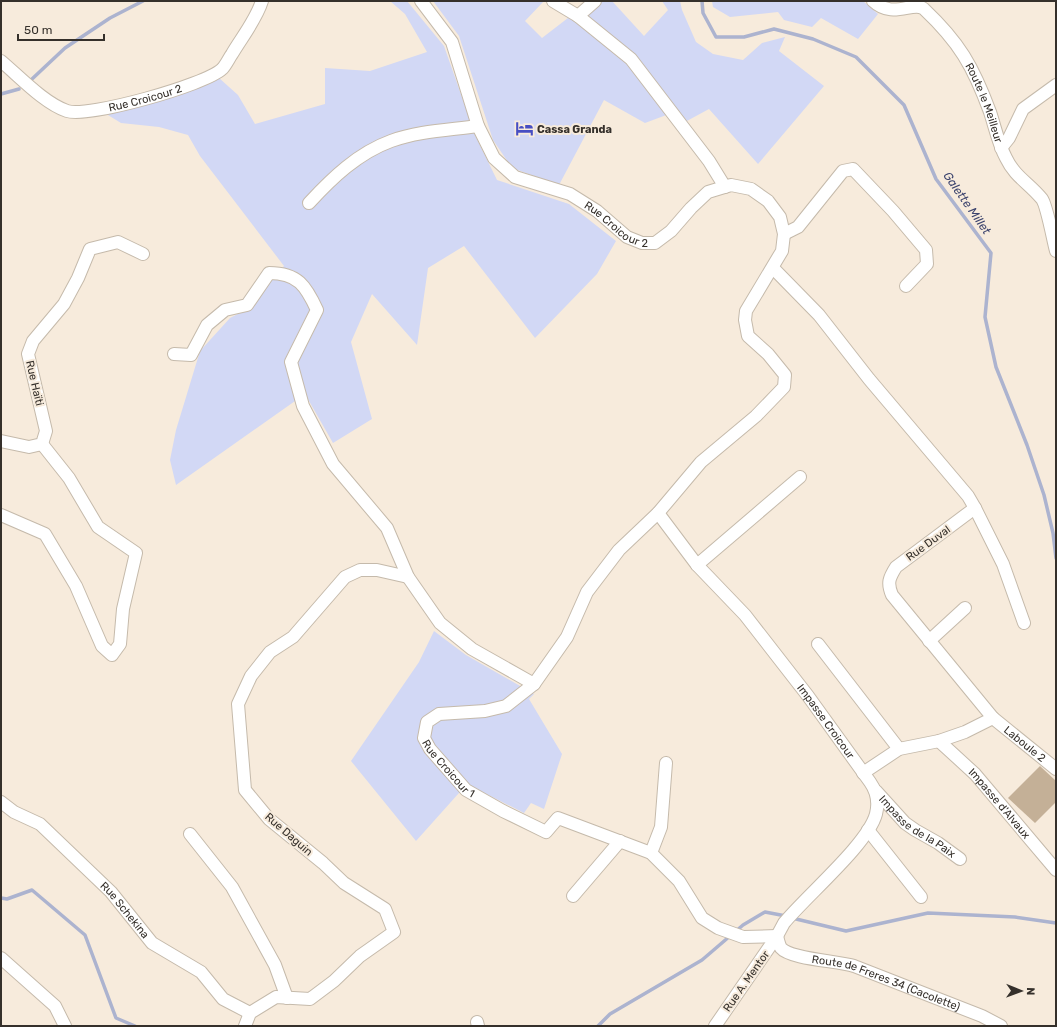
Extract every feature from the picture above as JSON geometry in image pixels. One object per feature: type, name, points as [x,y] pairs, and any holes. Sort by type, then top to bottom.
[{"type":"street","name":"Rue Croicour 2","points":[[1,62],[48,101],[68,111],[120,105],[200,81],[222,69],[258,12],[262,1]]},
{"type":"street","name":"Rue Croicour 2","points":[[421,1],[452,42],[478,126],[494,158],[515,178],[570,194],[597,211],[627,237],[642,243],[655,243],[671,231],[691,208],[708,192],[731,185],[751,189],[768,201],[780,216],[784,234],[782,251],[746,311],[745,320],[748,336],[768,354],[786,376],[784,387],[756,416],[701,462],[658,513]]},
{"type":"street","points":[[553,1],[578,16],[631,59],[709,161],[725,187]]},
{"type":"street","points":[[578,16],[595,1]]},
{"type":"street","name":"Route le Meilleur","points":[[873,1],[877,5],[889,10],[900,10],[912,6],[922,7],[960,47],[975,74],[990,113],[1001,148],[1012,171],[1043,200],[1056,251]]},
{"type":"street","points":[[1001,148],[1009,138],[1023,109],[1056,85]]},
{"type":"street","points":[[309,203],[331,179],[350,165],[390,142],[410,136],[478,126]]},
{"type":"street","points":[[784,234],[798,227],[843,171],[853,169],[893,211],[926,250],[927,264],[906,286]]},
{"type":"street","name":"Rue Haïti","points":[[42,444],[46,431],[28,354],[33,341],[64,304],[78,278],[90,249],[118,242],[143,254]]},
{"type":"street","points":[[773,268],[819,315],[869,379],[968,496],[1004,564],[1024,623]]},
{"type":"street","points":[[174,354],[191,355],[207,325],[225,310],[247,305],[269,274],[284,273],[306,287],[316,310],[291,362],[303,406],[333,464],[387,528],[408,578],[440,623],[472,649],[534,684]]},
{"type":"street","points":[[1,441],[29,448],[42,444],[69,478],[98,527],[136,553],[123,608],[120,644],[112,655],[102,646],[76,586],[45,534],[1,514]]},
{"type":"street","points":[[697,565],[800,477]]},
{"type":"street","name":"Rue Duval","points":[[975,508],[896,567],[889,576],[888,586],[892,595],[993,718]]},
{"type":"street","name":"Impasse Croicour","points":[[658,513],[697,565],[745,615],[808,696],[876,791]]},
{"type":"street","name":"Rue Croicour 1","points":[[658,513],[619,550],[588,592],[567,637],[534,684],[506,706],[485,711],[439,714],[427,722],[424,738],[430,749],[466,790],[503,811],[546,832],[558,818],[620,840],[651,853],[679,881],[702,918],[718,928],[743,937],[777,936]]},
{"type":"street","name":"Rue Daguin","points":[[250,1013],[276,997],[310,999],[334,981],[360,956],[394,932],[385,909],[344,883],[324,863],[269,819],[245,790],[238,704],[251,676],[270,652],[293,637],[345,577],[360,570],[377,570],[408,578]]},
{"type":"street","points":[[930,641],[965,608]]},
{"type":"street","points":[[818,644],[899,749]]},
{"type":"street","points":[[863,773],[899,749],[939,740],[965,732],[993,718]]},
{"type":"street","name":"Laboule 2","points":[[993,718],[1056,769]]},
{"type":"street","name":"Impasse d'Alvaux","points":[[939,740],[975,774],[1056,870]]},
{"type":"street","points":[[651,853],[661,827],[666,762]]},
{"type":"street","points":[[777,936],[784,923],[851,852],[868,830],[876,815],[876,791]]},
{"type":"street","name":"Impasse de la Paix","points":[[876,791],[910,827],[938,843],[960,859]]},
{"type":"street","name":"Rue Schekina","points":[[1,802],[14,812],[40,824],[111,892],[152,943],[201,972],[223,999],[250,1013]]},
{"type":"street","points":[[868,830],[921,897]]},
{"type":"street","points":[[190,834],[232,887],[275,965],[287,998]]},
{"type":"street","points":[[573,896],[620,840]]},
{"type":"street","name":"Rue A. Mentor","points":[[715,1026],[777,936]]},
{"type":"street","name":"Route de Freres 34 (Cacolette)","points":[[777,936],[781,948],[793,955],[834,961],[854,966],[982,1016],[1001,1026]]},
{"type":"street","points":[[1,958],[55,1006],[65,1026]]},
{"type":"street","points":[[244,1026],[250,1013]]},
{"type":"shaded area","points":[[390,1],[407,1],[444,46],[476,137],[497,180],[569,204],[616,241],[597,274],[535,338],[464,246],[428,268],[417,345],[372,294],[351,342],[372,419],[333,443],[305,394],[176,485],[170,460],[176,430],[200,351],[230,318],[253,306],[272,279],[284,266],[200,156],[188,135],[159,127],[121,123],[103,112],[144,101],[178,96],[219,78],[238,95],[255,124],[325,104],[325,68],[370,71],[427,52],[405,14]]},
{"type":"shaded area","points":[[433,1],[544,1],[525,21],[542,38],[590,1],[612,1],[644,36],[668,10],[662,1],[680,1],[682,10],[696,42],[713,54],[743,60],[762,43],[785,37],[779,51],[824,86],[758,164],[709,109],[685,122],[677,111],[645,123],[604,100],[559,185],[512,168],[493,140],[459,36]]},
{"type":"shaded area","points":[[712,1],[863,1],[878,14],[858,39],[821,18],[812,27],[784,20],[778,12],[730,17],[713,7]]},
{"type":"shaded area","points":[[434,631],[466,655],[534,694],[529,699],[562,754],[544,809],[531,803],[524,813],[467,784],[416,841],[351,761],[419,662]]},
{"type":"building","points":[[1040,766],[1056,781],[1056,802],[1035,823],[1008,798]]},
{"type":"waterway","points":[[32,79],[65,48],[110,18],[143,1]]},
{"type":"waterway","name":"Galette Millet","points":[[702,1],[703,13],[716,37],[744,37],[774,29],[813,39],[856,57],[904,105],[936,179],[991,253],[985,317],[996,367],[1027,445],[1044,495],[1053,533],[1056,558]]},
{"type":"waterway","points":[[1,94],[19,89]]},
{"type":"waterway","points":[[1,898],[7,899],[32,890],[85,935],[116,1018],[135,1026]]},
{"type":"waterway","points":[[735,932],[743,925],[765,912],[786,916]]},
{"type":"waterway","points":[[792,918],[846,931],[928,913],[1015,917],[1056,923]]},
{"type":"waterway","points":[[598,1026],[610,1014],[702,960],[730,936]]},
{"type":"place","name":"Cassa Granda","points":[[524,129]]}]
